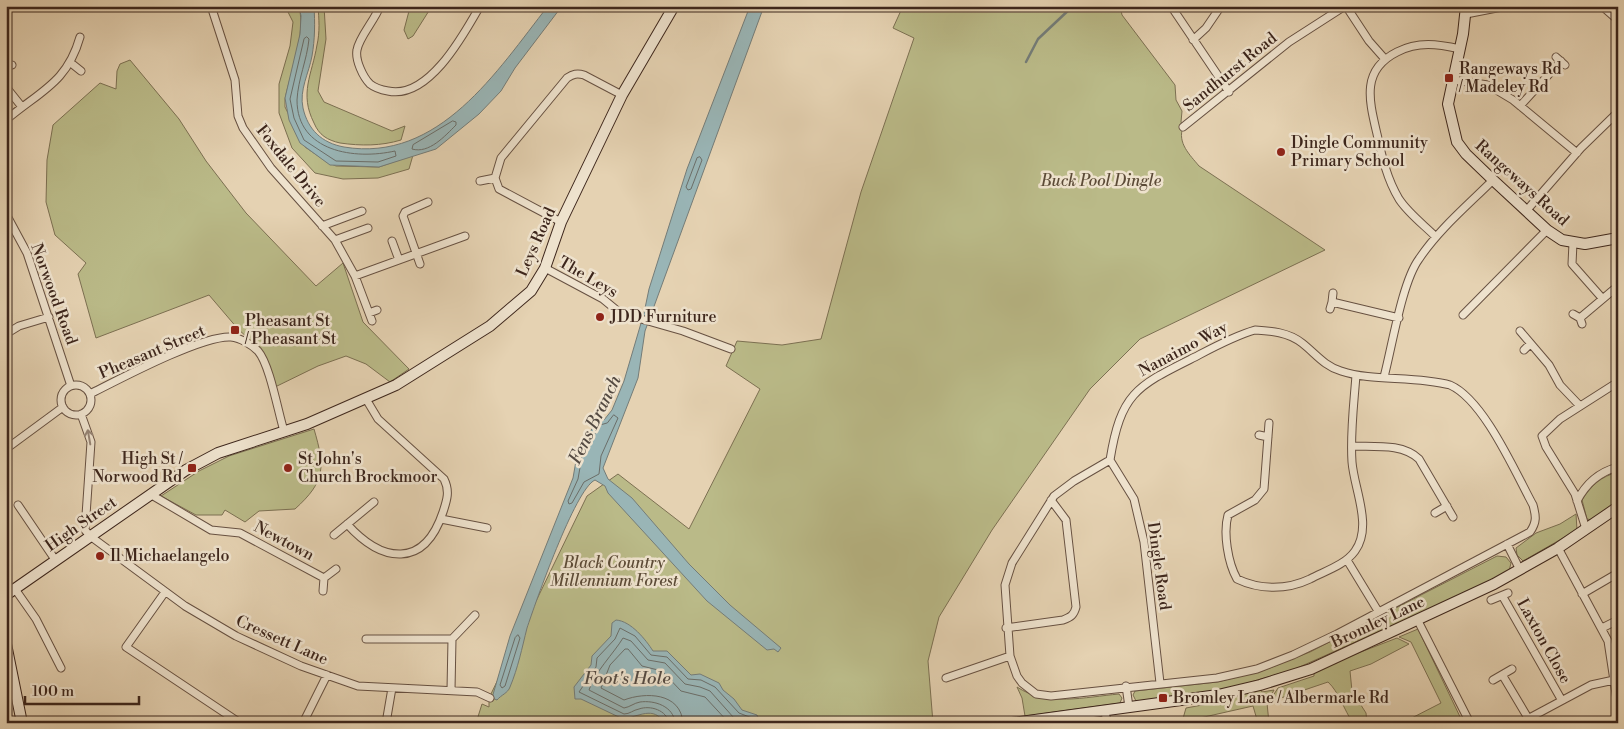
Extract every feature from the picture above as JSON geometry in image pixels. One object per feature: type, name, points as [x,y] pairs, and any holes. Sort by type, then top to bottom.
[{"type":"street","name":"Foxdale Drive","points":[[211,6],[233,72],[238,116],[243,128],[271,168],[335,240],[355,276],[372,321]]},
{"type":"street","points":[[380,6],[357,50],[358,62],[371,85],[379,89],[408,92],[420,85],[456,46],[480,6]]},
{"type":"street","name":"Leys Road","points":[[284,431],[366,399],[396,385],[490,326],[530,291],[545,268],[561,222],[622,95],[674,6]]},
{"type":"street","points":[[1171,6],[1229,92]]},
{"type":"street","points":[[1193,40],[1206,28],[1222,6]]},
{"type":"street","points":[[1345,6],[1369,41],[1384,58]]},
{"type":"street","name":"Sandhurst Road","points":[[1183,127],[1289,42],[1345,6]]},
{"type":"street","points":[[1466,10],[1507,6]]},
{"type":"street","points":[[1602,6],[1618,20]]},
{"type":"street","name":"Rangeways Road","points":[[1466,10],[1448,104],[1457,142],[1466,154],[1493,180],[1547,230],[1562,240],[1585,244],[1618,238]]},
{"type":"street","points":[[6,120],[49,86],[71,63],[80,37]]},
{"type":"street","points":[[1436,237],[1400,201],[1385,168],[1371,97],[1373,76],[1384,58],[1414,45],[1439,45],[1460,49]]},
{"type":"street","points":[[1520,106],[1561,61]]},
{"type":"street","points":[[71,63],[81,71]]},
{"type":"street","points":[[561,222],[499,189],[495,178],[501,158],[567,78],[578,73],[622,95]]},
{"type":"street","points":[[1454,80],[1488,85],[1520,106],[1577,153]]},
{"type":"street","points":[[6,87],[22,107]]},
{"type":"street","points":[[1527,210],[1616,112]]},
{"type":"street","points":[[480,181],[495,178]]},
{"type":"street","points":[[1384,377],[1399,318],[1418,260],[1436,237],[1493,180]]},
{"type":"street","points":[[420,264],[405,227],[403,216],[405,212],[428,202]]},
{"type":"street","points":[[322,226],[362,211]]},
{"type":"street","name":"Norwood Road","points":[[6,214],[27,253],[50,317],[71,386]]},
{"type":"street","points":[[335,240],[368,228]]},
{"type":"street","points":[[1463,315],[1547,230]]},
{"type":"street","points":[[355,276],[465,236]]},
{"type":"street","points":[[392,241],[399,260]]},
{"type":"street","points":[[1573,243],[1572,264],[1602,298]]},
{"type":"street","name":"The Leys","points":[[545,268],[602,299],[620,312],[731,349]]},
{"type":"street","points":[[1573,314],[1581,321],[1602,298],[1618,286]]},
{"type":"street","points":[[1333,293],[1331,305],[1399,318]]},
{"type":"street","points":[[369,313],[377,310]]},
{"type":"street","points":[[6,334],[19,326],[50,317]]},
{"type":"street","name":"Nanaimo Way","points":[[1110,460],[1117,422],[1126,404],[1139,388],[1148,381],[1246,332],[1255,330],[1286,334],[1300,342],[1331,368],[1356,374],[1450,385],[1469,398],[1482,413],[1533,505],[1535,512],[1534,526],[1530,532],[1507,544]]},
{"type":"street","points":[[1520,331],[1548,365],[1560,385],[1580,406]]},
{"type":"street","name":"Pheasant Street","points":[[90,394],[133,372],[184,350],[217,339],[238,339],[252,346],[264,362],[284,431]]},
{"type":"street","points":[[1524,350],[1530,344]]},
{"type":"street","points":[[1269,424],[1264,489],[1259,497],[1231,513],[1227,519],[1230,562],[1237,580],[1250,586],[1279,588],[1299,584],[1348,560],[1359,543],[1362,514],[1352,463],[1356,374]]},
{"type":"street","points":[[1586,530],[1577,501],[1546,447],[1542,436],[1548,429],[1580,406],[1618,382]]},
{"type":"street","points":[[71,386],[84,387],[90,394],[89,406],[81,414],[70,414],[62,407],[62,394],[71,386]]},
{"type":"street","points":[[347,524],[362,540],[381,551],[406,555],[415,552],[429,540],[441,519],[447,499],[447,484],[444,479],[378,419],[366,399]]},
{"type":"street","points":[[6,449],[62,407]]},
{"type":"street","points":[[81,414],[91,442],[84,524],[85,530],[90,536]]},
{"type":"street","name":"High Street","points":[[10,592],[186,470],[218,453],[284,431]]},
{"type":"street","points":[[1259,435],[1268,437]]},
{"type":"street","points":[[1352,446],[1399,448],[1411,452],[1419,459],[1453,517]]},
{"type":"street","points":[[1110,460],[1074,481],[1051,500],[1012,563],[1005,585],[1006,628],[1010,656],[1022,683],[1036,694],[1051,696],[1126,686],[1129,707]]},
{"type":"street","name":"Dingle Road","points":[[1110,460],[1134,498],[1144,542],[1160,683]]},
{"type":"street","points":[[1577,501],[1582,490],[1596,476],[1618,467]]},
{"type":"street","name":"Newtown","points":[[150,494],[211,530],[240,533],[324,578]]},
{"type":"street","points":[[1006,628],[1064,620],[1071,617],[1075,612],[1066,520],[1051,500]]},
{"type":"street","points":[[334,535],[374,502]]},
{"type":"street","points":[[18,506],[56,561]]},
{"type":"street","points":[[1435,513],[1447,506]]},
{"type":"street","name":"Bromley Lane","points":[[1012,723],[1218,695],[1280,679],[1352,651],[1520,570],[1586,530],[1618,507]]},
{"type":"street","points":[[441,519],[487,528]]},
{"type":"street","name":"Cressett Lane","points":[[90,536],[165,592],[236,636],[301,666],[358,686],[477,692],[490,698]]},
{"type":"street","points":[[1507,544],[1520,570]]},
{"type":"street","name":"Bromley Lane","points":[[1126,686],[1217,678],[1256,669],[1293,656],[1507,544]]},
{"type":"street","points":[[1558,548],[1608,641],[1617,703]]},
{"type":"street","points":[[1348,560],[1378,611]]},
{"type":"street","name":"Newtown","points":[[322,591],[324,578],[336,569]]},
{"type":"street","points":[[1582,594],[1618,573]]},
{"type":"street","points":[[10,592],[36,618],[61,668]]},
{"type":"street","points":[[165,592],[126,647],[240,723]]},
{"type":"street","name":"Laxton Close","points":[[1491,600],[1505,595],[1561,699]]},
{"type":"street","points":[[451,690],[452,639],[475,615]]},
{"type":"street","points":[[1417,619],[1470,723]]},
{"type":"street","points":[[1602,628],[1618,620]]},
{"type":"street","points":[[366,638],[452,639]]},
{"type":"street","points":[[6,644],[22,723]]},
{"type":"street","points":[[946,678],[1010,656]]},
{"type":"street","points":[[1493,680],[1503,676],[1512,669]]},
{"type":"street","points":[[957,674],[960,683]]},
{"type":"street","points":[[303,723],[327,675]]},
{"type":"street","points":[[1503,676],[1528,718]]},
{"type":"street","points":[[1520,723],[1561,699],[1591,685],[1614,680]]},
{"type":"street","points":[[386,723],[392,688]]},
{"type":"street","points":[[1104,710],[1108,723]]},
{"type":"green space","points":[[285,6],[299,6],[301,17],[299,41],[285,99],[285,107],[305,147],[336,166],[379,167],[413,155],[409,169],[378,178],[343,179],[315,173],[292,148],[279,113],[279,84],[290,46],[293,22]]},
{"type":"green space","points":[[318,6],[324,6],[326,39],[318,91],[324,102],[392,131],[405,126],[401,140],[371,145],[356,145],[331,140],[318,131],[307,102],[307,93],[319,35]]},
{"type":"green space","points":[[417,6],[432,6],[413,36],[408,39],[404,30],[409,11],[415,11]]},
{"type":"green space","points":[[903,6],[1120,6],[1122,15],[1175,85],[1176,100],[1182,111],[1183,143],[1192,158],[1199,166],[1325,250],[1140,339],[1090,389],[992,530],[939,617],[928,661],[933,723],[476,723],[482,704],[489,707],[489,698],[587,496],[618,474],[689,529],[760,389],[726,366],[737,341],[782,345],[821,339],[861,192],[914,38],[893,28]]},
{"type":"green space","points":[[130,60],[179,119],[206,161],[246,213],[316,286],[343,263],[363,322],[409,369],[390,382],[366,364],[346,356],[318,366],[273,388],[260,349],[238,329],[209,295],[96,338],[78,274],[86,263],[55,235],[46,202],[47,160],[53,125],[100,83],[116,89],[117,71],[120,64]]},
{"type":"green space","points":[[314,429],[320,454],[320,473],[313,490],[295,509],[259,511],[245,522],[225,510],[222,515],[196,515],[161,496],[199,471],[229,456]]},
{"type":"green space","points":[[1618,472],[1618,500],[1592,520],[1587,519],[1582,500],[1597,482],[1606,476]]},
{"type":"green space","points":[[1576,514],[1577,530],[1523,561],[1517,555],[1516,548],[1536,533],[1560,524]]},
{"type":"green space","points":[[1497,556],[1506,557],[1511,563],[1509,571],[1459,596],[1295,669],[1224,690],[1143,701],[1136,701],[1133,695],[1135,691],[1217,682],[1262,671],[1310,652]]},
{"type":"green space","points":[[1418,629],[1463,723],[1402,723],[1441,703],[1411,642],[1399,637]]},
{"type":"green space","points":[[1397,638],[1409,644],[1371,664],[1350,671],[1352,691],[1366,713],[1367,723],[1353,723],[1328,682],[1269,702],[1278,688],[1314,676],[1314,670]]},
{"type":"green space","points":[[1017,687],[1041,697],[1053,699],[1119,694],[1122,698],[1120,703],[1025,716],[1022,698]]},
{"type":"green space","points":[[1260,688],[1262,692],[1274,690],[1267,703],[1269,723],[1258,723],[1253,706],[1182,722],[1186,708],[1224,701],[1227,697]]},
{"type":"water","points":[[299,6],[314,6],[313,50],[302,95],[303,108],[308,123],[323,139],[336,145],[378,148],[409,141],[437,127],[463,107],[508,58],[548,6],[562,6],[515,68],[501,91],[479,114],[436,149],[379,167],[330,165],[300,143],[289,120],[285,98],[300,34],[301,16]]},
{"type":"water","points":[[750,6],[764,6],[645,331],[638,378],[603,468],[608,479],[632,498],[689,564],[730,605],[781,648],[778,652],[774,649],[767,650],[707,601],[608,493],[605,486],[595,480],[587,488],[577,504],[556,548],[531,615],[518,665],[510,687],[497,700],[492,698],[510,636],[573,478],[577,455],[598,418],[604,420],[612,410],[624,381],[649,289],[687,169]]},
{"type":"water","name":"Foot's Hole","points":[[616,620],[632,627],[653,651],[667,651],[691,675],[700,674],[719,683],[742,710],[757,715],[760,723],[664,723],[655,714],[651,713],[623,719],[581,699],[575,699],[574,687],[591,665],[592,656],[611,636],[612,623]]},
{"type":"waterway","points":[[1026,62],[1038,39],[1073,6]]},
{"type":"place","name":"Rangeways Rd / Madeley Rd","points":[[1449,78]]},
{"type":"place","name":"Dingle Community Primary School","points":[[1281,152]]},
{"type":"place","name":"JDD Furniture","points":[[600,317]]},
{"type":"place","name":"Pheasant St / Pheasant St","points":[[235,330]]},
{"type":"place","name":"High St / Norwood Rd","points":[[192,468]]},
{"type":"place","name":"St John's Church Brockmoor","points":[[288,468]]},
{"type":"place","name":"Il Michaelangelo","points":[[100,556]]},
{"type":"place","name":"Bromley Lane / Albermarle Rd","points":[[1163,698]]},
{"type":"park label","name":"Buck Pool Dingle","points":[[1101,181]]},
{"type":"park label","name":"Black Country Millennium Forest","points":[[614,572]]},
{"type":"water label","name":"Fens Branch","points":[[595,420]]}]
